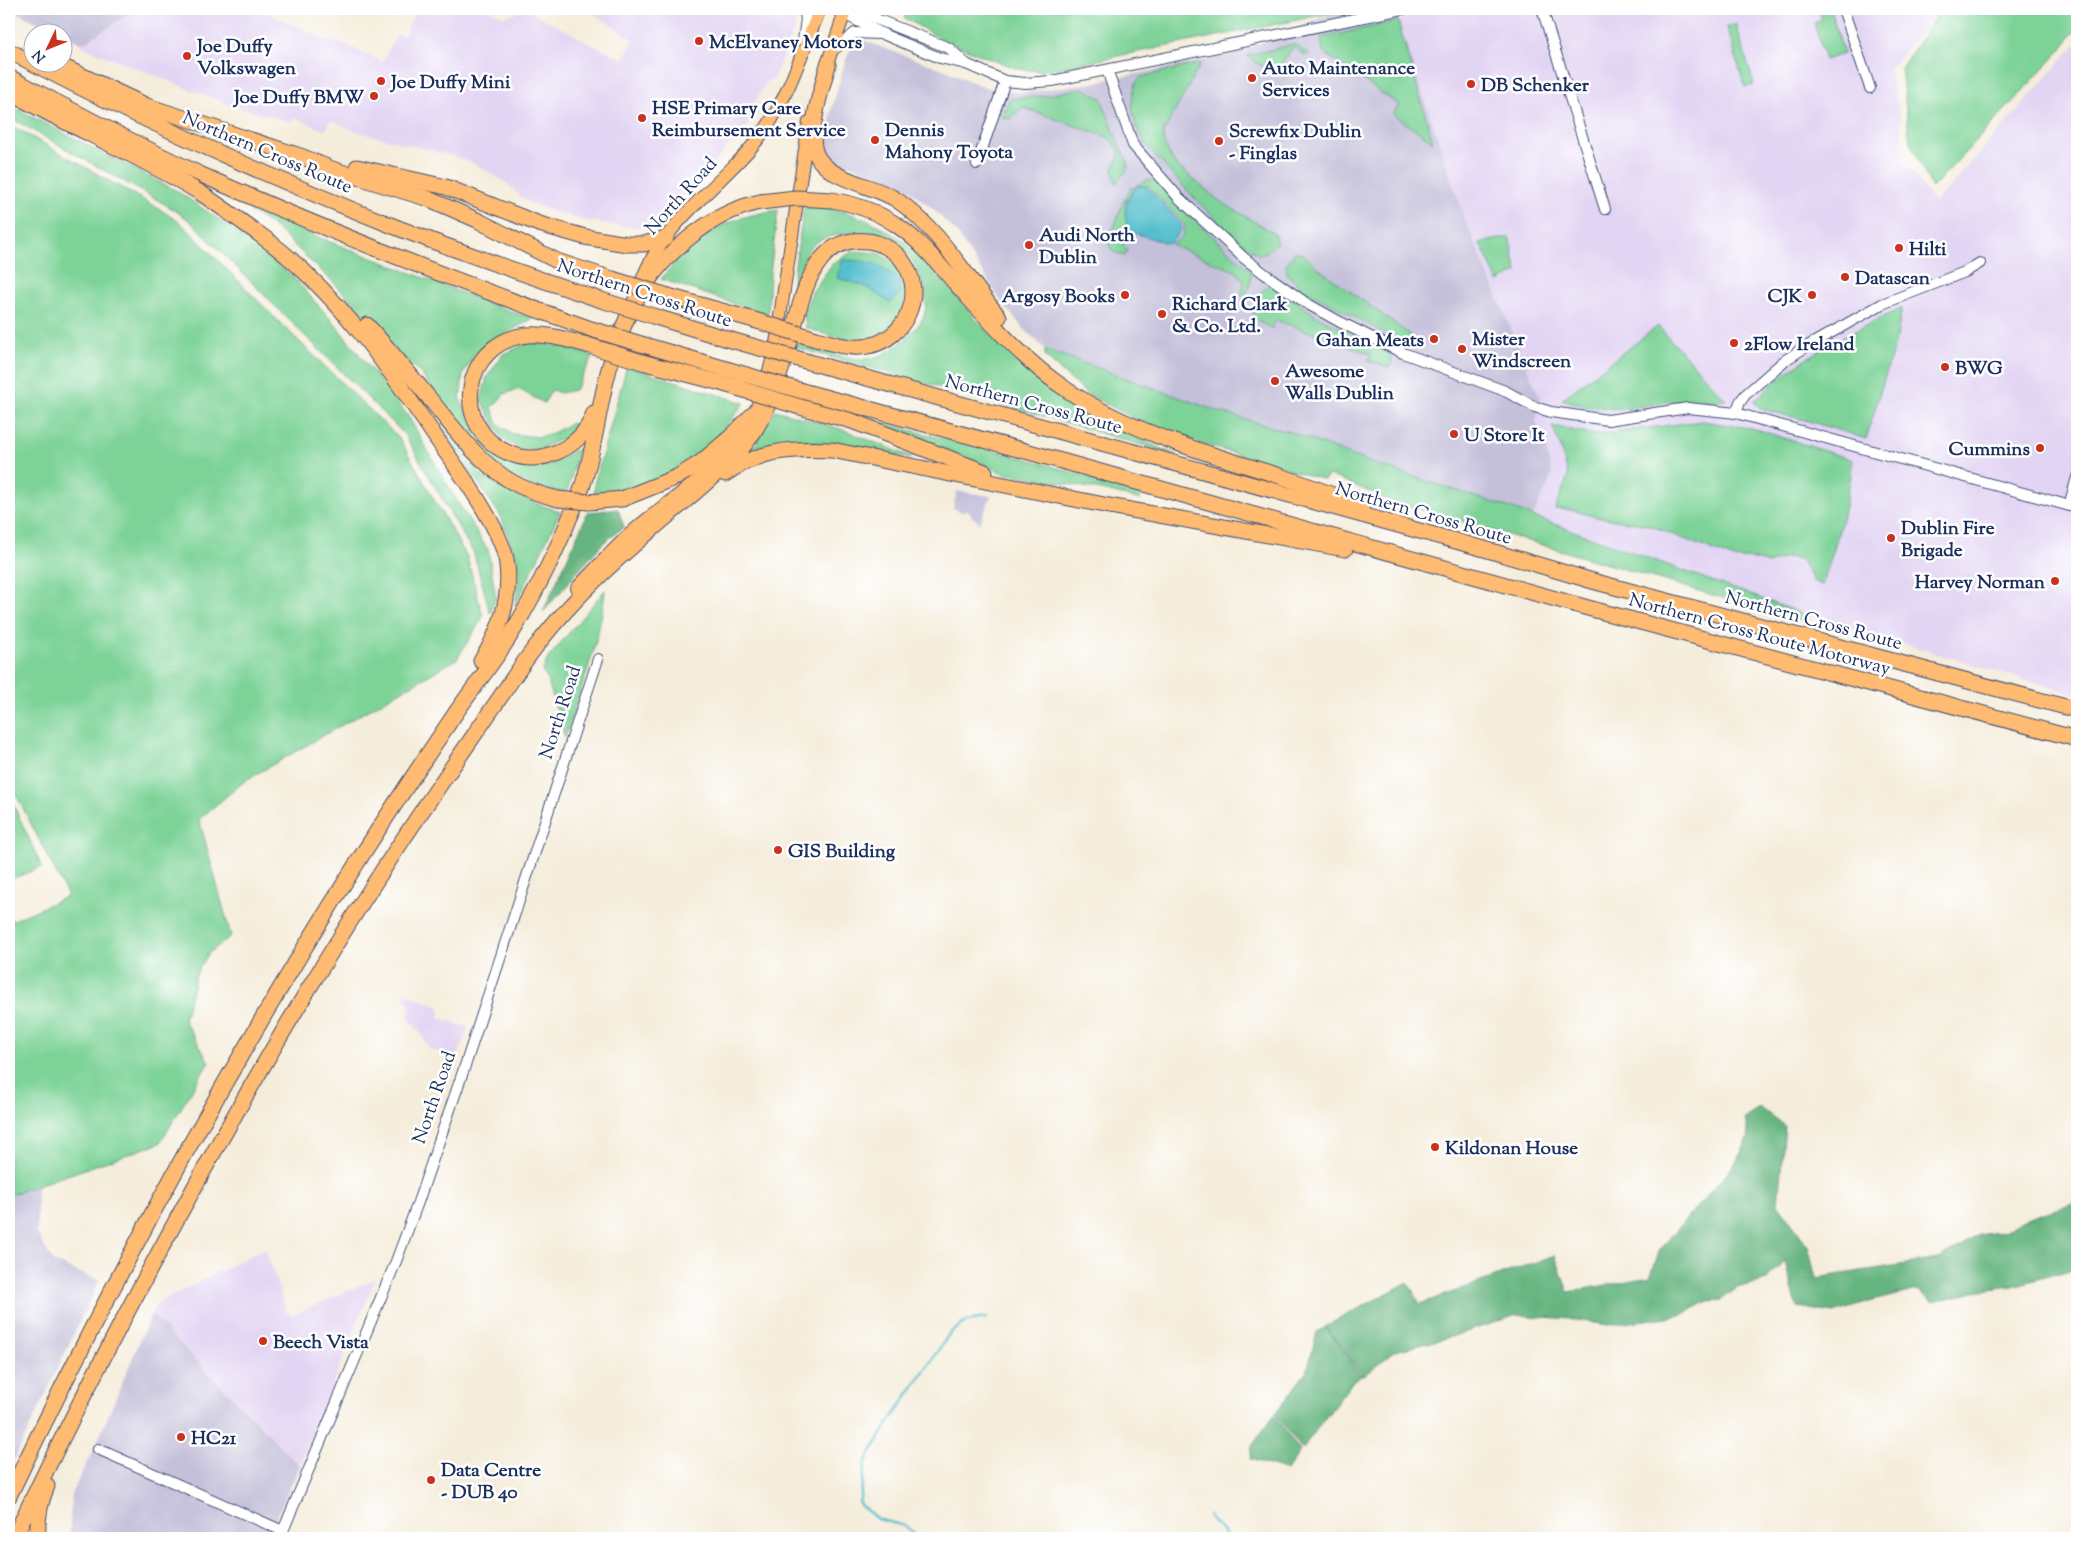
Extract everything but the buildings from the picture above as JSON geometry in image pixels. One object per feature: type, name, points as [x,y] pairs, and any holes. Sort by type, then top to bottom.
[{"type":"highway","points":[[9,42],[22,48]]},
{"type":"highway","name":"Northern Cross Route","points":[[9,52],[96,96],[305,190],[418,235],[601,300],[730,340],[1481,548],[1596,582],[2077,710]]},
{"type":"highway","points":[[830,58],[816,112],[815,152],[821,164],[831,172],[882,192],[914,214],[932,232],[1044,372]]},
{"type":"highway","points":[[14,1538],[98,1368],[216,1147],[319,972],[409,830],[534,649],[616,560],[676,509],[747,442],[788,347],[797,314],[804,289],[822,256],[835,247],[848,242],[862,240],[878,243],[895,252],[904,263],[910,276],[914,293],[912,307],[906,321],[895,334],[882,342],[866,347],[849,347],[816,339],[754,320],[668,296],[557,261],[429,198],[332,169],[147,106],[72,71]]},
{"type":"highway","points":[[9,77],[138,144],[203,175],[365,245],[476,289],[591,329],[644,345],[800,407],[852,421],[1004,479],[1059,494]]},
{"type":"highway","points":[[9,92],[199,192],[261,235],[325,293],[373,347],[463,477],[500,540],[507,564],[506,592],[501,621],[488,650],[432,738],[398,799],[307,944],[197,1132],[116,1279],[72,1364],[9,1496]]},
{"type":"highway","points":[[138,144],[168,166],[227,201],[279,240],[337,293],[389,349],[460,437],[486,464],[518,485],[533,492],[558,499],[589,502],[622,499],[676,477],[700,463],[759,412]]},
{"type":"highway","points":[[303,158],[410,178],[446,187],[539,224],[585,237],[627,244],[644,244],[666,238]]},
{"type":"highway","points":[[636,300],[669,256],[707,224],[731,211],[745,205],[796,198],[832,200],[851,204],[879,214],[909,234],[1026,358],[1096,409],[1184,447],[1282,477],[1481,548]]},
{"type":"highway","name":"North Road","points":[[398,799],[514,629],[555,554],[584,482],[608,378],[623,329],[636,300]]},
{"type":"highway","points":[[608,378],[589,426],[578,439],[562,450],[546,456],[530,458],[501,450],[487,439],[478,427],[472,413],[471,383],[477,367],[497,346],[526,335],[555,337],[642,362],[802,391],[1218,504],[1432,565]]},
{"type":"highway","points":[[676,509],[737,466],[757,456],[797,448],[840,452],[1122,508],[1432,565]]},
{"type":"highway","name":"Northern Cross Route Motorway","points":[[1432,565],[2077,739]]},
{"type":"highway","points":[[38,1538],[37,1526],[43,1496],[80,1418],[98,1368]]},
{"type":"main road","name":"North Road","points":[[636,300],[642,277],[666,238],[702,196],[749,149],[767,127],[780,105],[820,9]]},
{"type":"main road","points":[[534,649],[573,592],[643,522],[720,461],[759,412],[775,350],[810,113],[815,93],[830,58],[844,10]]},
{"type":"street","points":[[799,59],[805,34],[806,19],[804,9]]},
{"type":"street","points":[[876,9],[884,22]]},
{"type":"street","points":[[844,10],[885,35],[940,58],[966,64],[1005,80],[1025,83],[1052,81],[1403,9]]},
{"type":"street","points":[[1542,9],[1605,209]]},
{"type":"street","points":[[1843,9],[1870,88]]},
{"type":"street","points":[[844,10],[884,22],[949,48],[966,64]]},
{"type":"street","points":[[830,58],[855,33],[885,35]]},
{"type":"street","points":[[1107,70],[1130,137],[1140,155],[1179,198],[1264,274],[1306,303],[1373,340],[1505,391],[1535,407],[1559,414],[1608,420],[1688,408],[1736,413],[2073,507],[2077,477]]},
{"type":"street","points":[[977,164],[1005,80]]},
{"type":"street","points":[[1736,413],[1745,395],[1784,361],[1804,348],[1882,304],[1965,272],[1980,263]]},
{"type":"street","name":"North Road","points":[[281,1535],[395,1264],[417,1205],[466,1063],[598,658]]},
{"type":"street","points":[[98,1450],[281,1535]]},
{"type":"shaded area","points":[[9,9],[136,9],[83,44],[72,39],[72,22],[36,22]]},
{"type":"shaded area","points":[[136,9],[259,9],[336,44],[338,41],[382,62],[397,34],[404,37],[416,9],[489,9],[501,16],[528,10],[623,59],[634,40],[587,9],[792,9],[796,18],[795,27],[773,80],[768,80],[752,106],[758,112],[690,189],[646,228],[579,219],[551,211],[524,200],[504,181],[473,163],[453,156],[355,131],[331,120],[325,131],[294,117],[291,122],[227,104],[81,46]]},
{"type":"shaded area","points":[[1352,9],[1394,9],[1466,222],[1541,400],[1536,420],[1546,448],[1552,475],[1533,517],[1374,464],[1293,433],[1217,411],[1045,349],[1023,328],[1003,304],[957,233],[933,209],[908,189],[882,176],[829,158],[827,147],[832,107],[845,62],[850,50],[864,41],[943,69],[984,87],[1021,93],[1091,83],[1234,54],[1336,12]]},
{"type":"shaded area","points":[[1394,9],[1940,9],[1928,26],[1889,69],[1900,116],[1905,163],[1935,203],[2077,43],[2077,695],[1809,616],[1533,517],[1552,475],[1546,448],[1536,420],[1541,400],[1466,222]]},
{"type":"shaded area","points":[[957,491],[991,496],[980,523],[968,511],[965,510],[964,513],[953,508]]},
{"type":"shaded area","points":[[404,993],[440,1007],[439,1018],[468,1027],[457,1058],[429,1049],[420,1032],[409,1020],[410,1008]]},
{"type":"shaded area","points":[[37,1185],[37,1233],[51,1258],[54,1262],[90,1277],[100,1279],[9,1471],[9,1194]]},
{"type":"shaded area","name":"Beech Vista","points":[[265,1248],[287,1313],[292,1315],[375,1279],[300,1466],[151,1314],[158,1303]]},
{"type":"shaded area","points":[[151,1314],[300,1466],[267,1538],[69,1538],[72,1492],[98,1440]]},
{"type":"green space","points":[[903,9],[1352,9],[1043,71],[1019,69],[944,40],[904,18],[908,12]]},
{"type":"green space","points":[[1819,9],[1830,9],[1844,54],[1825,60],[1814,23],[1822,20]]},
{"type":"green space","points":[[1941,9],[2077,9],[2077,28],[2060,51],[1932,188],[1910,143],[1901,68]]},
{"type":"green space","points":[[1398,21],[1433,142],[1393,114],[1399,105],[1323,52],[1321,38]]},
{"type":"green space","points":[[1736,24],[1754,85],[1745,87],[1727,27]]},
{"type":"green space","points":[[1294,44],[1309,54],[1306,56],[1293,47],[1274,75],[1247,56]]},
{"type":"green space","points":[[1201,63],[1163,133],[1164,144],[1174,163],[1218,200],[1275,234],[1276,243],[1268,251],[1259,255],[1223,226],[1169,171],[1143,140],[1137,129],[1132,105],[1134,89],[1141,77]]},
{"type":"green space","points":[[1083,88],[1101,98],[1119,145],[1128,162],[1127,170],[1116,183],[1113,170],[1120,152],[1110,138],[1022,107],[1011,119],[1001,117],[1010,99],[1044,96]]},
{"type":"green space","points":[[9,105],[177,191],[227,225],[292,276],[334,323],[408,416],[455,498],[488,550],[496,598],[490,613],[474,554],[405,435],[189,220],[168,206],[9,117]]},
{"type":"green space","points":[[9,124],[161,210],[182,224],[277,320],[399,438],[467,557],[483,617],[457,659],[246,780],[199,819],[231,936],[209,953],[197,972],[184,1020],[209,1062],[160,1143],[9,1195],[9,914],[12,921],[68,896],[9,781]]},
{"type":"green space","points":[[1148,180],[1155,181],[1194,220],[1251,271],[1249,289],[1243,297],[1241,294],[1244,283],[1237,272],[1172,245],[1183,236],[1185,225],[1148,186],[1136,185]]},
{"type":"green space","points":[[1136,187],[1127,199],[1125,213],[1128,231],[1123,246],[1128,249],[1125,256],[1113,252],[1108,243],[1123,203],[1131,188]]},
{"type":"green space","points":[[220,191],[320,238],[515,313],[534,318],[475,353],[463,374],[460,400],[480,436],[505,459],[548,466],[579,448],[567,493],[538,489],[507,473],[477,451],[422,375],[384,338],[339,288],[276,228]]},
{"type":"green space","points":[[804,207],[829,207],[854,215],[874,223],[902,240],[949,287],[978,322],[1040,380],[1097,420],[1178,456],[1041,415],[794,347],[796,343],[848,357],[874,358],[889,351],[903,341],[921,321],[926,308],[924,285],[907,253],[886,236],[861,232],[829,237],[811,247],[798,273],[788,311]]},
{"type":"green space","points":[[778,210],[770,273],[768,315],[661,279],[687,251],[712,231],[740,218]]},
{"type":"green space","points":[[1509,237],[1517,272],[1498,282],[1480,243]]},
{"type":"green space","points":[[854,251],[878,253],[893,262],[906,288],[902,311],[889,330],[865,341],[845,340],[806,328],[804,312],[812,292],[833,263]]},
{"type":"green space","points":[[1295,252],[1305,255],[1319,269],[1423,344],[1418,348],[1386,334],[1303,289],[1287,274],[1286,265]]},
{"type":"green space","points":[[1268,285],[1273,285],[1315,315],[1387,352],[1391,356],[1392,364],[1389,367],[1368,361],[1371,354],[1276,320],[1271,329],[1256,319],[1252,310],[1258,295]]},
{"type":"green space","points":[[1902,308],[1897,337],[1866,439],[1809,421],[1761,409],[1754,402],[1786,373],[1805,360],[1843,337]]},
{"type":"green space","points":[[1658,326],[1726,400],[1666,402],[1627,409],[1587,407],[1562,399]]},
{"type":"green space","points":[[528,343],[562,346],[593,356],[575,390],[560,393],[552,390],[544,403],[518,389],[504,394],[492,408],[498,424],[513,434],[539,437],[555,432],[571,423],[576,425],[566,437],[542,448],[521,450],[502,439],[481,400],[487,377],[503,354]]},
{"type":"green space","points":[[1045,349],[1217,411],[1293,433],[1374,464],[1504,506],[1809,616],[1808,623],[1389,500],[1329,475],[1324,480],[1173,435],[1135,419],[1084,392],[1045,356]]},
{"type":"green space","points":[[627,366],[744,403],[715,441],[684,466],[640,487],[614,494],[594,492],[595,481]]},
{"type":"green space","points":[[788,397],[929,435],[1024,458],[1142,493],[1140,500],[1102,490],[1003,473],[944,449]]},
{"type":"green space","points":[[426,407],[481,475],[514,495],[560,512],[515,606],[520,568],[500,515]]},
{"type":"green space","points":[[775,410],[844,430],[914,458],[796,440],[748,458]]},
{"type":"green space","points":[[1702,421],[1756,429],[1853,460],[1841,523],[1822,585],[1814,582],[1801,559],[1786,557],[1769,564],[1747,558],[1734,559],[1649,525],[1601,518],[1571,510],[1555,509],[1568,476],[1560,445],[1552,426],[1595,435]]},
{"type":"green space","points":[[618,509],[624,527],[603,543],[543,612],[588,512]]},
{"type":"green space","points":[[605,590],[595,646],[565,738],[547,678],[542,672],[548,658]]},
{"type":"green space","points":[[9,795],[42,867],[9,880]]},
{"type":"green space","points":[[1759,1107],[1785,1126],[1778,1204],[1808,1246],[1816,1278],[1938,1259],[1979,1235],[2004,1231],[2023,1220],[2076,1203],[2077,1268],[2013,1286],[1974,1291],[1933,1302],[1918,1290],[1872,1301],[1834,1313],[1797,1307],[1785,1262],[1767,1280],[1737,1288],[1722,1300],[1708,1301],[1682,1315],[1608,1325],[1570,1319],[1517,1315],[1451,1337],[1395,1351],[1363,1376],[1326,1326],[1408,1282],[1420,1304],[1555,1255],[1568,1292],[1650,1277],[1660,1249],[1736,1162],[1749,1137],[1745,1119]]},
{"type":"green space","points":[[1326,1327],[1361,1376],[1353,1381],[1302,1449],[1275,1414],[1307,1371],[1317,1332]]},
{"type":"green space","points":[[1274,1415],[1300,1451],[1287,1471],[1250,1459],[1252,1446]]},
{"type":"water","points":[[1146,186],[1181,224],[1182,229],[1170,244],[1128,231],[1126,207],[1129,198],[1136,187]]},
{"type":"water","points":[[843,260],[866,262],[885,269],[899,280],[900,294],[890,303],[865,286],[837,278]]},
{"type":"waterway","points":[[919,1538],[905,1526],[877,1519],[859,1504],[866,1461],[888,1424],[950,1333],[967,1321],[986,1318]]},
{"type":"waterway","points":[[1208,1515],[1228,1538]]},
{"type":"place","name":"McElvaney Motors","points":[[699,41]]},
{"type":"place","name":"Joe Duffy Volkswagen","points":[[187,56]]},
{"type":"place","name":"Auto Maintenance Services","points":[[1252,78]]},
{"type":"place","name":"Joe Duffy Mini","points":[[381,81]]},
{"type":"place","name":"DB Schenker","points":[[1471,84]]},
{"type":"place","name":"Joe Duffy BMW","points":[[374,96]]},
{"type":"place","name":"HSE Primary Care Reimbursement Service","points":[[642,118]]},
{"type":"place","name":"Dennis Mahony Toyota","points":[[875,140]]},
{"type":"place","name":"Screwfix Dublin - Finglas","points":[[1219,141]]},
{"type":"place","name":"Audi North Dublin","points":[[1029,245]]},
{"type":"place","name":"Hilti","points":[[1899,248]]},
{"type":"place","name":"Datascan","points":[[1845,277]]},
{"type":"place","name":"Argosy Books","points":[[1125,295]]},
{"type":"place","name":"CJK","points":[[1812,295]]},
{"type":"place","name":"Richard Clark & Co. Ltd.","points":[[1162,314]]},
{"type":"place","name":"Gahan Meats","points":[[1434,339]]},
{"type":"place","name":"2Flow Ireland","points":[[1734,343]]},
{"type":"place","name":"Mister Windscreen","points":[[1462,349]]},
{"type":"place","name":"BWG","points":[[1945,367]]},
{"type":"place","name":"Awesome Walls Dublin","points":[[1275,381]]},
{"type":"place","name":"U Store It","points":[[1454,434]]},
{"type":"place","name":"Cummins","points":[[2040,448]]},
{"type":"place","name":"Dublin Fire Brigade","points":[[1891,538]]},
{"type":"place","name":"Harvey Norman","points":[[2055,581]]},
{"type":"place","name":"GIS Building","points":[[778,850]]},
{"type":"place","name":"Kildonan House","points":[[1435,1147]]},
{"type":"place","name":"Beech Vista","points":[[263,1341]]},
{"type":"place","name":"HC21","points":[[181,1437]]},
{"type":"place","name":"Data Centre - DUB 40","points":[[431,1480]]}]
